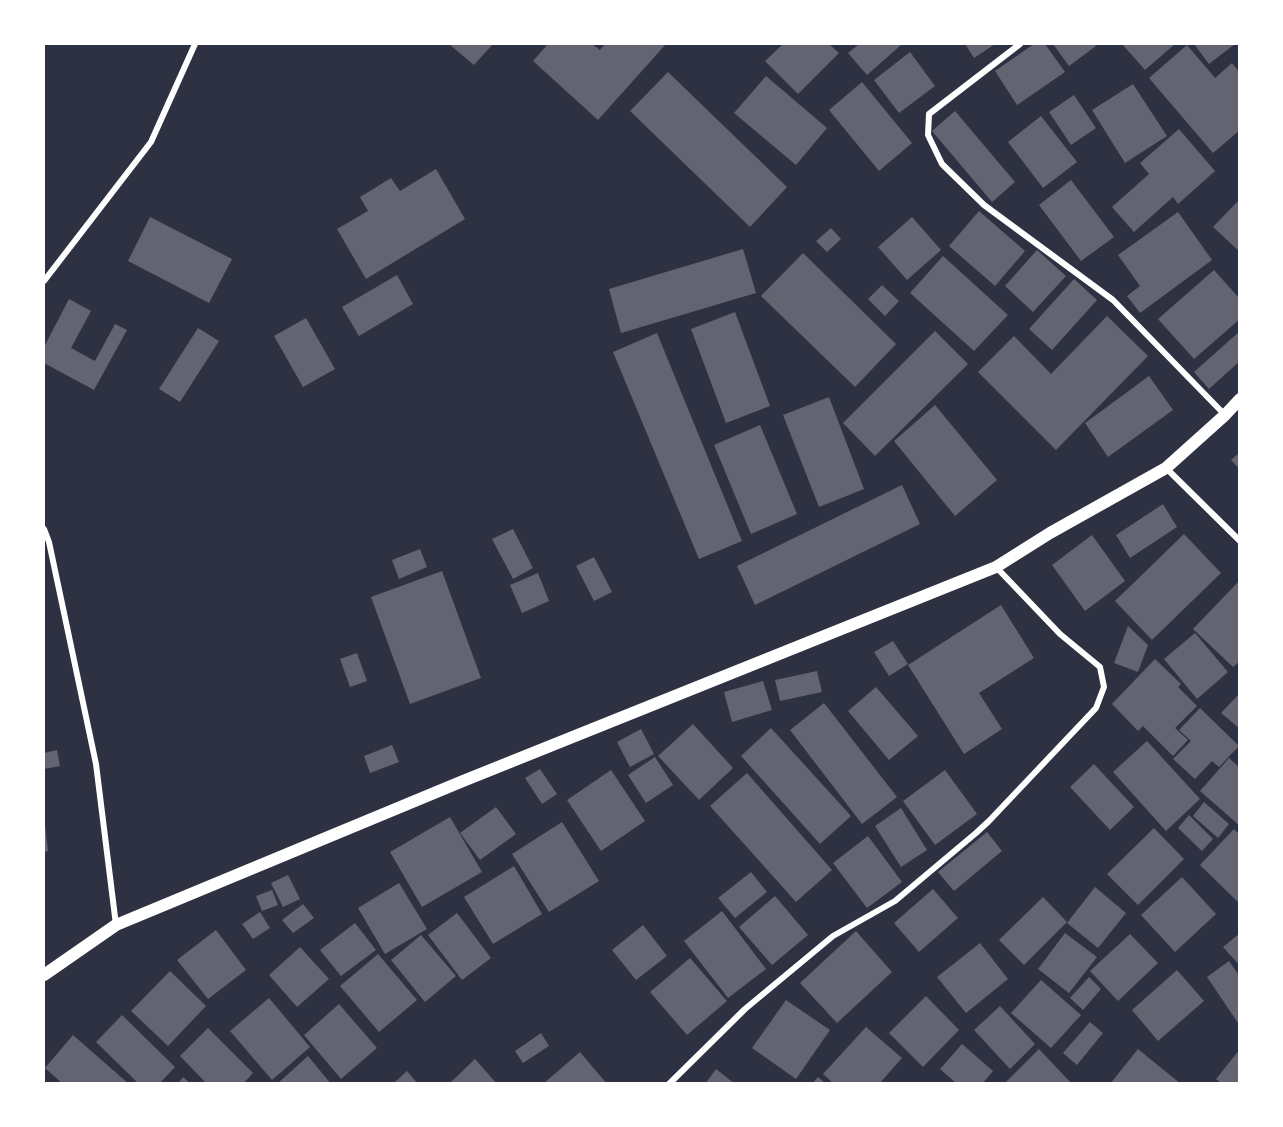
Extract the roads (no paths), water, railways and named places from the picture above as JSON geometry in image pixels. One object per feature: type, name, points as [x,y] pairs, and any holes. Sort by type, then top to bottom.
[{"type":"main road","points":[[44,975],[116,925],[463,781],[996,567],[1050,533],[1166,468],[1225,415],[1239,399]]},
{"type":"street","points":[[44,281],[151,142],[195,44]]},
{"type":"street","points":[[1020,44],[929,114],[928,135],[942,164],[984,205],[1113,300],[1225,415]]},
{"type":"street","points":[[1166,468],[1239,541]]},
{"type":"street","points":[[44,529],[49,542],[96,765],[116,925]]},
{"type":"street","points":[[669,1083],[745,1009],[833,936],[895,901],[976,833],[1096,708],[1104,687],[1100,667],[1060,634],[996,567]]}]
